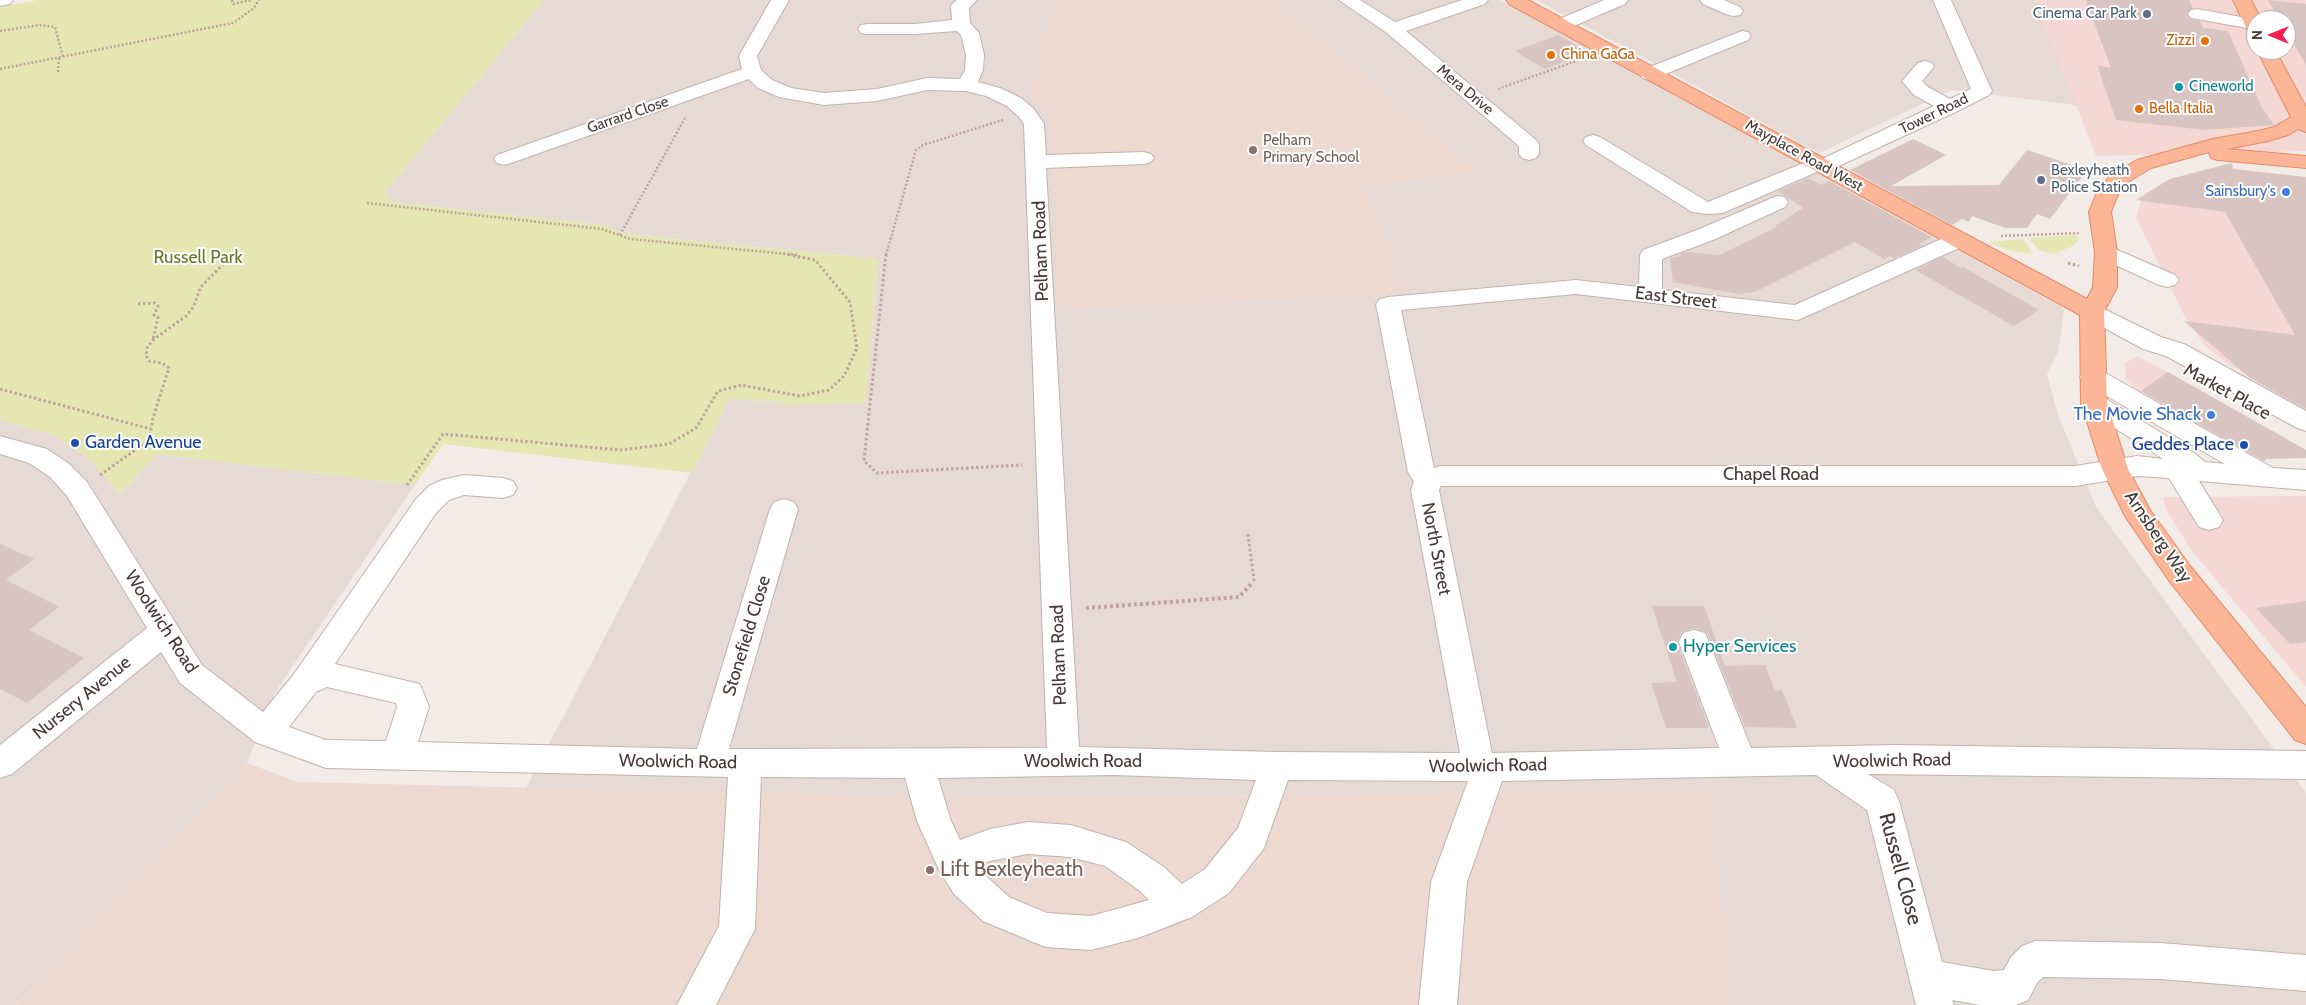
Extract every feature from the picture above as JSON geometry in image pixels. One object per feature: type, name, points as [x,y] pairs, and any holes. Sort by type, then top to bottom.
[{"type":"main road","name":"Mayplace Road West","points":[[1515,0],[1649,74],[1821,165],[1954,242],[2092,312]]},
{"type":"main road","points":[[2271,60],[2304,123]]},
{"type":"main road","name":"Arnsberg Way","points":[[2304,123],[2261,137],[2213,145],[2144,164],[2116,181],[2108,192],[2100,212],[2104,244],[2105,287],[2092,312],[2094,403],[2115,469],[2139,516],[2180,574],[2306,730]]},
{"type":"main road","name":"Arnsberg Way","points":[[2184,153],[2228,154],[2306,162]]},
{"type":"street","points":[[0,1],[4,0]]},
{"type":"street","points":[[780,0],[748,56],[752,72],[765,84],[786,93],[824,99],[878,95],[927,84],[967,85],[993,92],[1014,102],[1027,113]]},
{"type":"street","points":[[967,85],[974,70],[976,55],[970,33],[961,24],[960,6],[968,0]]},
{"type":"street","name":"Mera Drive","points":[[1348,0],[1393,30],[1474,97],[1528,144],[1529,154]]},
{"type":"street","points":[[1393,30],[1479,0]]},
{"type":"street","points":[[1561,24],[1620,0]]},
{"type":"street","points":[[1709,0],[1734,11]]},
{"type":"street","name":"Tower Road","points":[[1593,141],[1700,207],[1715,208],[1821,165],[1951,107],[1982,91],[1942,0]]},
{"type":"street","points":[[2204,11],[2246,23]]},
{"type":"street","points":[[867,29],[915,28],[961,24]]},
{"type":"street","points":[[1649,74],[1742,36]]},
{"type":"street","points":[[1925,67],[1912,81],[1921,91],[1951,107]]},
{"type":"street","name":"Garrard Close","points":[[504,158],[752,72]]},
{"type":"street","name":"Pelham Road","points":[[1027,113],[1034,124],[1037,162],[1064,762]]},
{"type":"street","points":[[1037,162],[1144,158]]},
{"type":"street","points":[[1650,294],[1651,254],[1705,235],[1779,201]]},
{"type":"street","name":"East Street","points":[[1388,304],[1576,287],[1650,294],[1798,313],[1954,242]]},
{"type":"street","points":[[2104,244],[2167,280]]},
{"type":"street","name":"North Street","points":[[1388,304],[1421,472],[1428,480],[1425,490],[1485,767]]},
{"type":"street","name":"Market Place","points":[[2092,312],[2152,343],[2175,350],[2306,422]]},
{"type":"street","name":"Market Place","points":[[2152,343],[2169,360],[2298,432],[2306,434]]},
{"type":"street","points":[[2093,377],[2272,478]]},
{"type":"street","points":[[2094,403],[2185,460],[2209,520]]},
{"type":"street","name":"Woolwich Road","points":[[0,445],[38,456],[59,470],[77,489],[191,674],[266,732],[326,754],[709,763],[918,764],[1114,761],[1277,766],[1485,767],[1740,761],[1824,762],[1894,759],[2306,765]]},
{"type":"street","points":[[2115,469],[2137,466],[2306,480]]},
{"type":"street","name":"Chapel Road","points":[[1428,480],[1440,476],[2075,476],[2115,469]]},
{"type":"street","points":[[266,732],[305,683],[426,506],[439,493],[452,487],[464,485],[503,488]]},
{"type":"street","name":"Stonefield Close","points":[[709,763],[784,509]]},
{"type":"street","name":"Nursery Avenue","points":[[0,764],[164,632]]},
{"type":"street","points":[[1694,642],[1740,761]]},
{"type":"street","points":[[305,683],[325,674],[409,694],[413,706],[397,756]]},
{"type":"street","points":[[1882,801],[1894,759]]},
{"type":"street","name":"Russell Close","points":[[1824,762],[1882,801],[1932,992]]},
{"type":"street","points":[[696,1005],[737,929],[745,763]]},
{"type":"street","points":[[918,764],[934,821],[951,860],[966,882],[996,909],[1046,930],[1091,933],[1138,921],[1179,905],[1217,881],[1252,837],[1277,766]]},
{"type":"street","points":[[1438,1005],[1449,882],[1485,767]]},
{"type":"street","points":[[951,860],[990,845],[1028,838],[1071,842],[1114,853],[1152,878],[1179,905]]},
{"type":"street","points":[[1932,992],[2015,987],[2024,970],[2035,959],[2161,961],[2306,973]]},
{"type":"path","points":[[232,0],[233,4],[252,0]]},
{"type":"path","points":[[0,69],[233,23],[254,8],[259,0]]},
{"type":"path","points":[[0,31],[40,25],[55,27],[63,57]]},
{"type":"path","points":[[1474,97],[1607,50]]},
{"type":"path","points":[[58,72],[59,58]]},
{"type":"path","points":[[620,235],[701,89]]},
{"type":"path","points":[[1027,113],[922,145],[916,150],[884,261],[864,461],[877,473],[1050,463]]},
{"type":"path","points":[[367,203],[602,229],[630,239],[800,255],[815,260],[850,302],[857,348],[844,376],[829,390],[800,396],[741,385],[718,391],[696,428],[669,444],[621,450],[443,434],[414,475]]},
{"type":"path","points":[[1954,242],[2073,232],[2104,244]]},
{"type":"path","points":[[77,489],[149,440],[169,368],[162,363],[150,361],[146,356],[147,348],[153,340],[186,316],[194,306],[200,288],[225,262]]},
{"type":"path","points":[[2068,263],[2081,267]]},
{"type":"path","points":[[138,304],[155,303],[158,306],[154,315],[158,317],[153,340]]},
{"type":"path","points":[[0,389],[151,429]]},
{"type":"path","points":[[1058,610],[1239,596],[1254,580],[1248,534]]},
{"type":"shaded area","points":[[544,0],[1499,0],[2061,307],[2064,311],[2058,352],[2047,374],[2058,415],[2096,507],[2306,793],[2306,1005],[1733,1005],[1710,793],[916,797],[526,788],[729,399],[783,402],[782,405],[865,403],[878,259],[626,234],[604,225],[392,202],[385,192]]},
{"type":"shaded area","name":"Pelham Primary School","points":[[1056,0],[1275,0],[1480,173],[1363,185],[1409,293],[1060,310],[1052,127],[1046,112],[1028,96]]},
{"type":"shaded area","points":[[1537,0],[2039,0],[2084,106],[1951,90],[1819,153]]},
{"type":"shaded area","points":[[2035,0],[2306,0],[2306,151],[2096,156]]},
{"type":"shaded area","points":[[2217,167],[2306,177],[2306,411],[2227,363],[2205,346],[2184,315],[2136,218],[2141,201],[2162,183],[2170,179]]},
{"type":"shaded area","name":"The Movie Shack","points":[[2138,356],[2289,440],[2261,462],[2135,389],[2125,378],[2125,363]]},
{"type":"shaded area","points":[[0,420],[56,436],[86,456],[120,494],[157,454],[415,485],[274,694],[247,763],[207,806],[75,934],[82,939],[16,1005],[0,1005]]},
{"type":"shaded area","points":[[2306,496],[2306,687],[2191,550],[2165,507],[2163,497]]},
{"type":"shaded area","name":"Lift Bexleyheath","points":[[247,763],[298,782],[916,797],[1710,793],[1733,1005],[17,1005],[82,939],[74,934],[207,806]]},
{"type":"green space","name":"Russell Park","points":[[38,0],[544,0],[385,192],[392,202],[604,225],[626,234],[878,259],[865,403],[782,405],[783,402],[729,399],[692,473],[443,444],[415,485],[157,454],[120,494],[86,456],[56,436],[0,420],[0,7]]},
{"type":"green space","points":[[2076,235],[2080,238],[2073,246],[2053,254],[2039,250],[2030,240],[2031,238]]},
{"type":"green space","points":[[2023,239],[2033,254],[2011,251],[1988,242]]},
{"type":"building","name":"Cineworld","points":[[2086,0],[2189,0],[2193,8],[2186,14],[2190,19],[2200,21],[2203,28],[2228,31],[2261,106],[2274,125],[2204,130],[2116,120],[2097,65],[2111,68]]},
{"type":"building","points":[[2268,0],[2306,4],[2306,65],[2296,48],[2296,10],[2274,10]]},
{"type":"building","name":"China GaGa","points":[[1558,35],[1588,52],[1545,69],[1515,51]]},
{"type":"building","name":"Bexleyheath Police Station","points":[[1913,139],[1946,155],[1891,186],[1999,185],[2027,150],[2087,170],[2050,219],[2037,214],[2027,228],[2005,228],[1972,216],[1969,222],[1962,219],[1952,225],[1850,170]]},
{"type":"building","points":[[2232,163],[2233,169],[2306,177],[2306,409],[2250,378],[2184,321],[2295,335],[2225,212],[2136,200],[2170,179]]},
{"type":"building","points":[[1808,178],[1821,185],[1829,181],[1932,237],[1919,244],[1922,246],[1894,258],[1890,256],[1884,259],[1855,242],[1755,292],[1738,294],[1673,282],[1670,258],[1681,256],[1680,254],[1687,252],[1719,255],[1777,227],[1775,226],[1803,208],[1778,191]]},
{"type":"building","points":[[1943,257],[2039,310],[2014,326],[1915,270]]},
{"type":"building","name":"The Movie Shack","points":[[2168,372],[2306,450],[2306,458],[2267,459],[2264,461],[2141,391]]},
{"type":"building","points":[[0,544],[34,559],[6,580],[59,607],[29,630],[84,658],[27,703],[0,689]]},
{"type":"building","points":[[2306,601],[2306,642],[2290,644],[2256,608]]},
{"type":"building","points":[[1652,606],[1704,606],[1725,666],[1765,665],[1775,691],[1782,690],[1797,728],[1745,727],[1707,632],[1694,628],[1681,632],[1677,643],[1709,728],[1666,728],[1651,683],[1677,682]]},
{"type":"place","name":"Cinema Car Park","points":[[2147,14]]},
{"type":"place","name":"Zizzi","points":[[2205,41]]},
{"type":"place","name":"China GaGa","points":[[1551,55]]},
{"type":"place","name":"Cineworld","points":[[2179,87]]},
{"type":"place","name":"Bella Italia","points":[[2139,109]]},
{"type":"place","name":"Pelham Primary School","points":[[1253,150]]},
{"type":"place","name":"Bexleyheath Police Station","points":[[2041,180]]},
{"type":"place","name":"Sainsbury's","points":[[2286,192]]},
{"type":"place","name":"The Movie Shack","points":[[2211,415]]},
{"type":"place","name":"Garden Avenue","points":[[75,443]]},
{"type":"place","name":"Geddes Place","points":[[2244,445]]},
{"type":"place","name":"Hyper Services","points":[[1673,647]]},
{"type":"place","name":"Lift Bexleyheath","points":[[930,870]]}]
